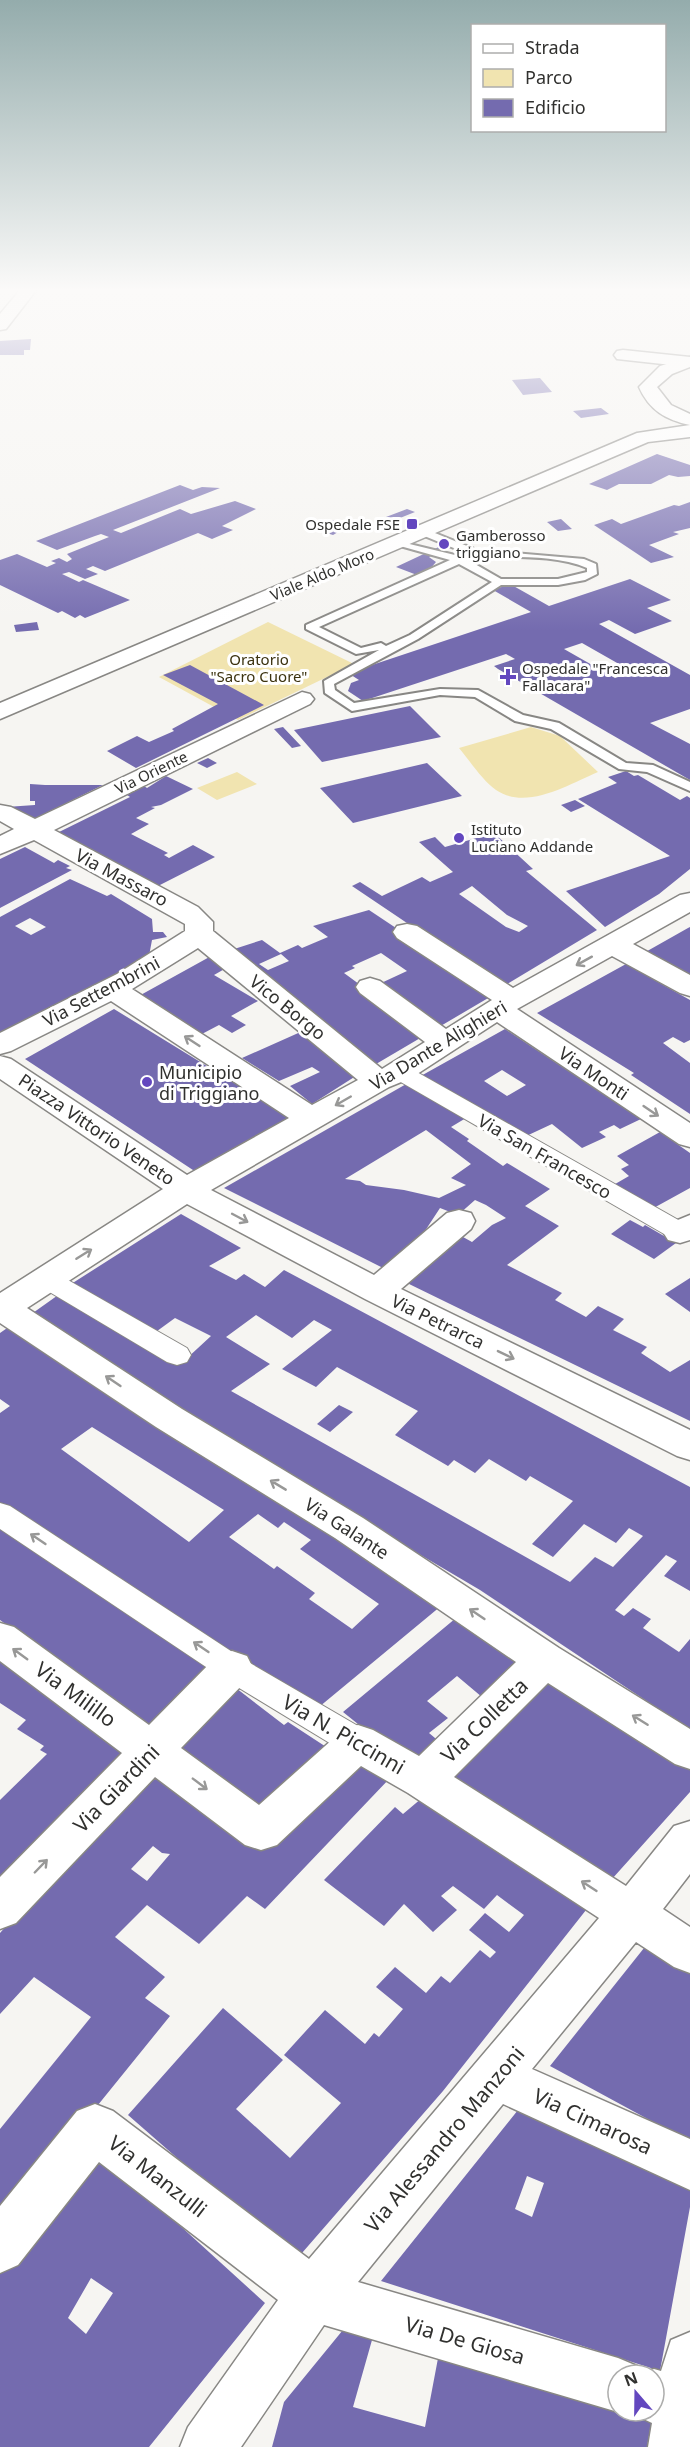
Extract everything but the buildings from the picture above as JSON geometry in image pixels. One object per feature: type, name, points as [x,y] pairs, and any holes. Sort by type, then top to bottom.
[{"type":"street","points":[[653,403],[658,419],[656,426],[644,437],[681,452]]},
{"type":"street","points":[[657,403],[664,409],[690,420]]},
{"type":"street","name":"Viale Aldo Moro","points":[[0,712],[644,437],[690,431]]},
{"type":"street","name":"Via Oriente","points":[[0,846],[302,699]]},
{"type":"street","points":[[2,812],[32,830]]},
{"type":"street","name":"Via Massaro","points":[[32,830],[188,913],[199,922],[199,934]]},
{"type":"street","name":"Via Dante Alighieri","points":[[188,1191],[388,1076],[505,1005],[690,901]]},
{"type":"street","name":"Via Monti","points":[[406,932],[690,1137]]},
{"type":"street","name":"Via Settembrini","points":[[0,1045],[111,988],[199,934]]},
{"type":"street","name":"Vico Borgo","points":[[199,934],[388,1076]]},
{"type":"street","points":[[613,945],[690,987]]},
{"type":"street","points":[[370,987],[444,1043]]},
{"type":"street","points":[[111,988],[311,1119]]},
{"type":"street","name":"Piazza Vittorio Veneto","points":[[0,1065],[188,1191],[45,1278],[1,1309]]},
{"type":"street","name":"Via San Francesco","points":[[388,1076],[685,1229]]},
{"type":"street","name":"Via Petrarca","points":[[188,1191],[377,1291],[690,1446]]},
{"type":"street","points":[[377,1291],[459,1221]]},
{"type":"street","points":[[45,1278],[177,1355]]},
{"type":"street","name":"Via Galante","points":[[1,1309],[169,1418],[348,1528],[545,1660],[690,1751]]},
{"type":"street","name":"Via N. Piccinni","points":[[0,1514],[232,1668],[423,1780],[690,1952]]},
{"type":"street","name":"Via Milillo","points":[[0,1639],[153,1749],[261,1831],[358,1743]]},
{"type":"street","name":"Via Colletta","points":[[423,1780],[545,1660]]},
{"type":"street","name":"Via Giardini","points":[[0,1908],[232,1668]]},
{"type":"street","name":"Via Alessandro Manzoni","points":[[208,2447],[313,2295],[497,2076],[690,1840]]},
{"type":"street","name":"Via Cimarosa","points":[[497,2076],[690,2165]]},
{"type":"street","name":"Via Manzulli","points":[[0,2247],[95,2128],[313,2295]]},
{"type":"street","name":"Via De Giosa","points":[[313,2295],[606,2381]]},
{"type":"lane","points":[[397,542],[460,560],[499,582],[534,583],[579,579],[592,574],[592,566],[580,561],[475,553],[421,531]]},
{"type":"lane","points":[[414,637],[360,652],[310,627],[475,553]]},
{"type":"lane","points":[[499,582],[414,637],[344,672],[328,683],[329,691],[352,707],[440,692],[478,694],[519,718],[555,726],[623,766],[649,768],[690,788]]},
{"type":"green space","name":"Oratorio \"Sacro Cuore\"","points":[[268,622],[354,664],[238,720],[159,677]]},
{"type":"green space","points":[[531,727],[560,736],[598,772],[561,789],[534,797],[508,796],[496,790],[486,781],[459,748]]},
{"type":"green space","points":[[237,772],[257,784],[217,800],[197,788]]},
{"type":"place","name":"Ospedale FSE","points":[[412,524]]},
{"type":"place","name":"Gamberosso triggiano","points":[[444,544]]},
{"type":"place","name":"Ospedale \"Francesca Fallacara\"","points":[[508,677]]},
{"type":"place","name":"Istituto Luciano Addande","points":[[459,838]]},
{"type":"place","name":"Municipio di Triggiano","points":[[147,1082]]}]
